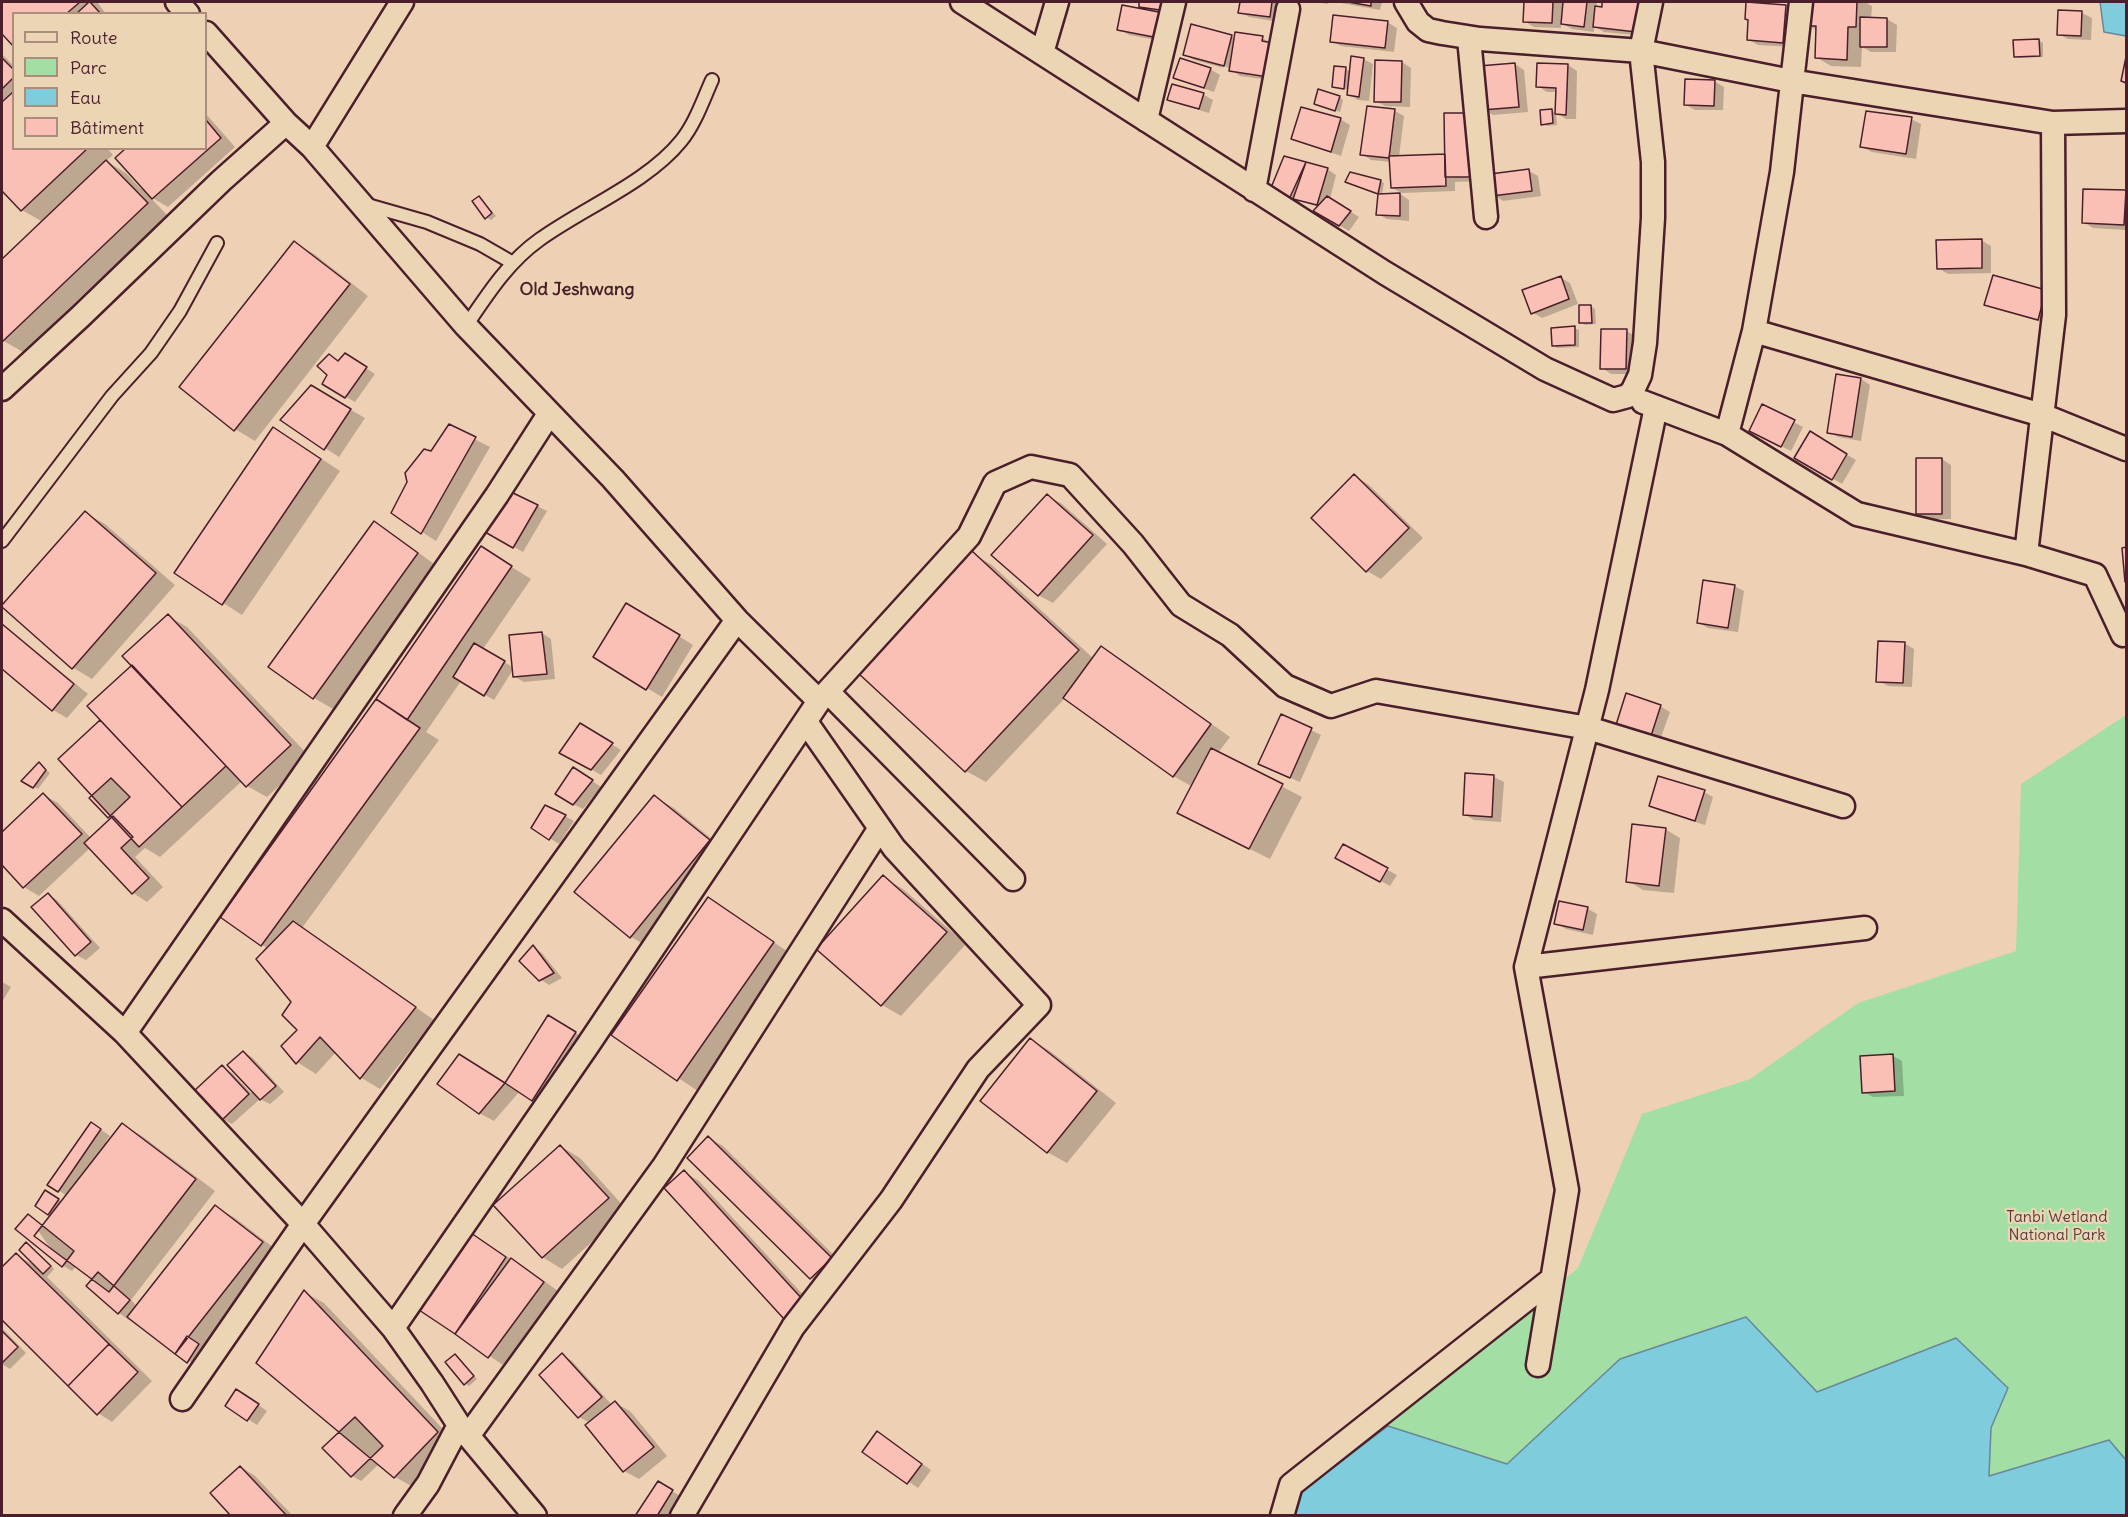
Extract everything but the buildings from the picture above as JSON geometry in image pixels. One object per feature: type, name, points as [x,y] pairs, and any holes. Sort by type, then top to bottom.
[{"type":"street","points":[[312,147],[402,2]]},
{"type":"street","points":[[962,2],[1385,273],[1545,369],[1613,400],[1628,396],[1633,390],[1640,375],[1645,343],[1653,218],[1653,162],[1641,51],[1651,2]]},
{"type":"street","points":[[1042,53],[1057,2]]},
{"type":"street","points":[[1146,120],[1174,2]]},
{"type":"street","points":[[1406,2],[1418,22],[1428,30],[1469,38],[1641,51],[1791,81],[2053,123],[2127,121]]},
{"type":"street","points":[[1727,434],[1754,331],[1782,172],[1801,2]]},
{"type":"street","points":[[1254,190],[1288,9]]},
{"type":"street","points":[[207,34],[286,123],[312,147],[466,327],[613,479],[737,620],[824,697],[1013,879]]},
{"type":"street","points":[[1469,38],[1486,217]]},
{"type":"street","points":[[2,389],[221,181],[286,123]]},
{"type":"street","points":[[2026,554],[2054,315],[2053,123]]},
{"type":"street","points":[[1754,331],[2042,415],[2127,449]]},
{"type":"street","points":[[1628,396],[1727,434],[1857,514],[2026,554],[2095,575],[2123,635]]},
{"type":"street","points":[[1538,1365],[1567,1190],[1526,967],[1598,690],[1656,407]]},
{"type":"street","points":[[125,1033],[497,495],[549,414]]},
{"type":"street","points":[[393,1328],[824,697],[969,536],[995,483],[1031,467],[1070,475],[1133,544],[1181,605],[1230,635],[1285,686],[1331,706],[1376,692],[1588,728],[1843,806]]},
{"type":"street","points":[[182,1399],[303,1224],[737,620]]},
{"type":"street","points":[[682,1515],[793,1327],[891,1200],[978,1070],[1039,1005],[894,848],[806,722]]},
{"type":"street","points":[[405,1515],[464,1431],[664,1166],[880,828]]},
{"type":"street","points":[[2,920],[125,1033],[303,1224],[393,1328],[464,1431],[535,1515]]},
{"type":"street","points":[[1526,967],[1865,928]]},
{"type":"street","points":[[1282,1515],[1292,1485],[1552,1279]]},
{"type":"lane","points":[[466,327],[487,295],[513,263],[540,240],[664,160],[683,139],[712,80]]},
{"type":"lane","points":[[360,203],[427,222],[480,244],[513,263]]},
{"type":"lane","points":[[2,541],[112,396],[152,353],[180,311],[217,243]]},
{"type":"green space","name":"Tanbi Wetland National Park","points":[[2126,715],[2126,1515],[2084,1448],[1989,1476],[1991,1428],[2008,1388],[1956,1338],[1817,1392],[1620,1359],[1507,1465],[1388,1426],[1578,1268],[1642,1114],[1750,1079],[1858,1003],[2016,951],[2021,784]]},
{"type":"water","points":[[2100,2],[2126,2],[2126,36],[2104,32]]},
{"type":"water","points":[[1746,1317],[1817,1392],[1956,1338],[2008,1388],[1991,1428],[1989,1476],[2109,1440],[2126,1460],[2126,1515],[1269,1516],[1388,1426],[1507,1464],[1620,1359]]},
{"type":"district","name":"Old Jeshwang","points":[[577,290]]}]
